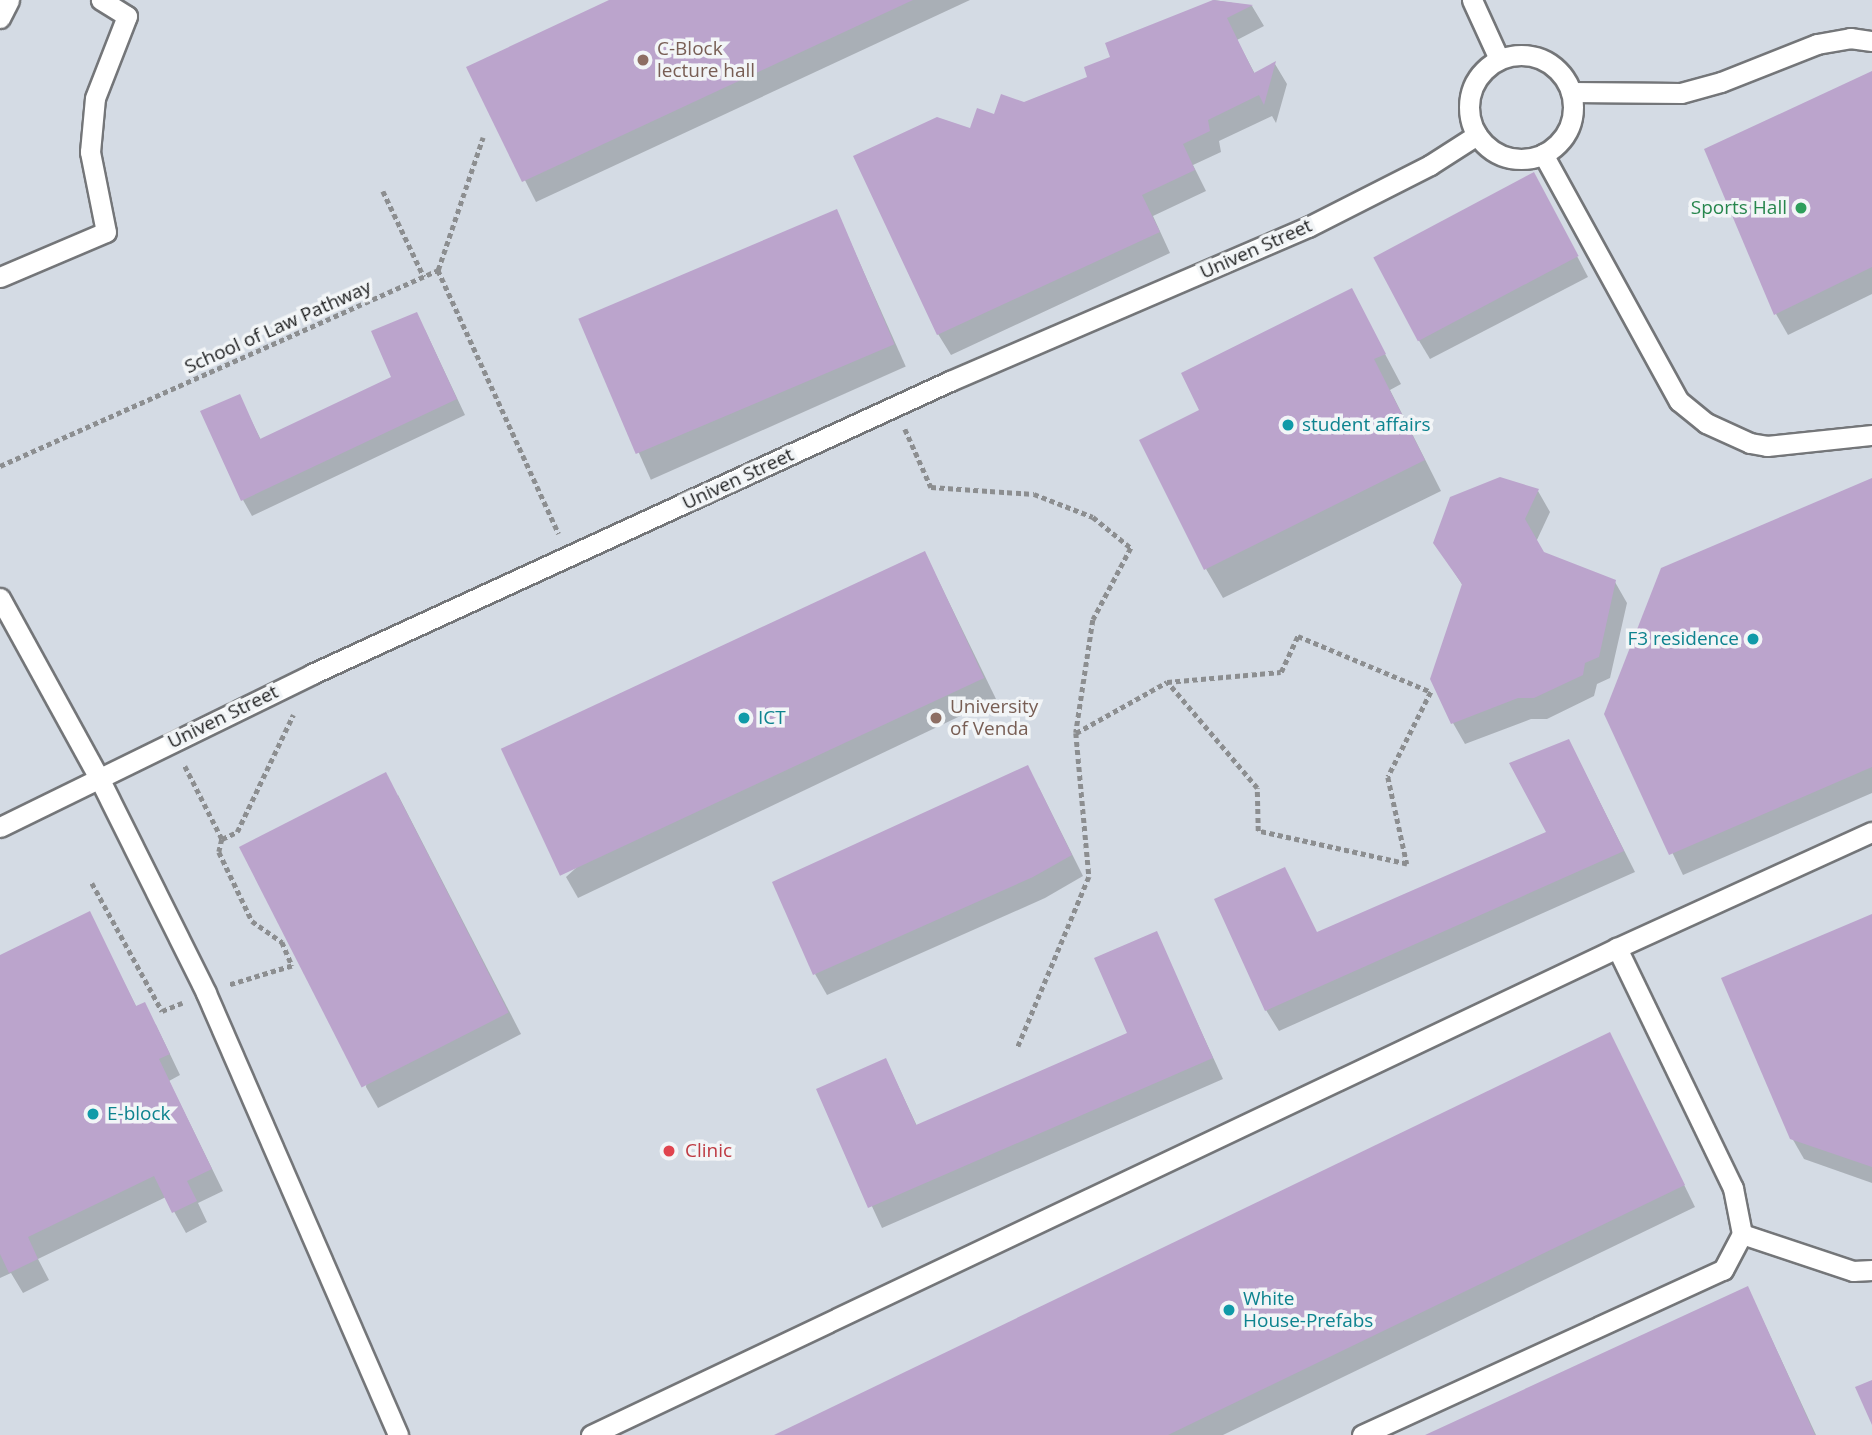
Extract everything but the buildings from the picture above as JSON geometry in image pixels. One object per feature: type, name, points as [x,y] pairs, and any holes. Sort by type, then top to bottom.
[{"type":"lane","points":[[0,18],[9,0]]},
{"type":"lane","points":[[0,277],[106,232],[90,152],[94,97],[127,16],[101,0]]},
{"type":"lane","points":[[1472,0],[1499,59]]},
{"type":"lane","points":[[1571,92],[1681,93],[1721,82],[1817,44],[1850,38],[1872,41]]},
{"type":"lane","points":[[1528,55],[1542,59],[1565,78],[1571,92],[1571,121],[1565,135],[1543,154],[1521,158],[1499,154],[1477,135],[1468,107],[1470,93],[1481,73],[1499,59],[1528,55]]},
{"type":"lane","name":"Univen Street","points":[[0,827],[312,674],[569,556],[894,407],[1308,227],[1430,165],[1477,135]]},
{"type":"lane","points":[[1543,154],[1679,401],[1706,423],[1750,443],[1767,446],[1872,435]]},
{"type":"lane","points":[[0,598],[99,778],[206,992],[398,1435]]},
{"type":"lane","points":[[591,1435],[1617,948],[1872,832]]},
{"type":"lane","points":[[1362,1435],[1723,1270],[1742,1234],[1733,1188],[1617,948]]},
{"type":"lane","points":[[1742,1234],[1853,1271],[1872,1270]]},
{"type":"path","points":[[483,137],[438,270],[569,556]]},
{"type":"path","points":[[383,191],[424,277]]},
{"type":"path","name":"School of Law Pathway","points":[[0,466],[438,270]]},
{"type":"path","points":[[894,407],[931,487],[1034,494],[1093,517],[1131,548],[1093,621],[1076,733],[1089,877],[1018,1047]]},
{"type":"path","points":[[1076,733],[1167,682],[1281,672],[1298,636],[1431,692],[1388,777],[1407,864],[1258,831],[1257,788],[1167,682]]},
{"type":"path","points":[[222,839],[237,832],[312,674]]},
{"type":"path","points":[[92,883],[162,1011],[206,992],[292,966],[282,942],[252,921],[219,852],[222,839],[173,741]]},
{"type":"shaded area","name":"University of Venda","points":[[0,0],[1872,0],[1872,1435],[0,1435]]},
{"type":"place","name":"C-Block lecture hall","points":[[643,60]]},
{"type":"place","name":"Sports Hall","points":[[1801,208]]},
{"type":"place","name":"student affairs","points":[[1288,425]]},
{"type":"place","name":"F3 residence","points":[[1753,639]]},
{"type":"place","name":"ICT","points":[[744,718]]},
{"type":"place","name":"University of Venda","points":[[936,718]]},
{"type":"place","name":"E-block","points":[[93,1114]]},
{"type":"place","name":"Clinic","points":[[669,1151]]},
{"type":"place","name":"White House-Prefabs","points":[[1229,1310]]}]
